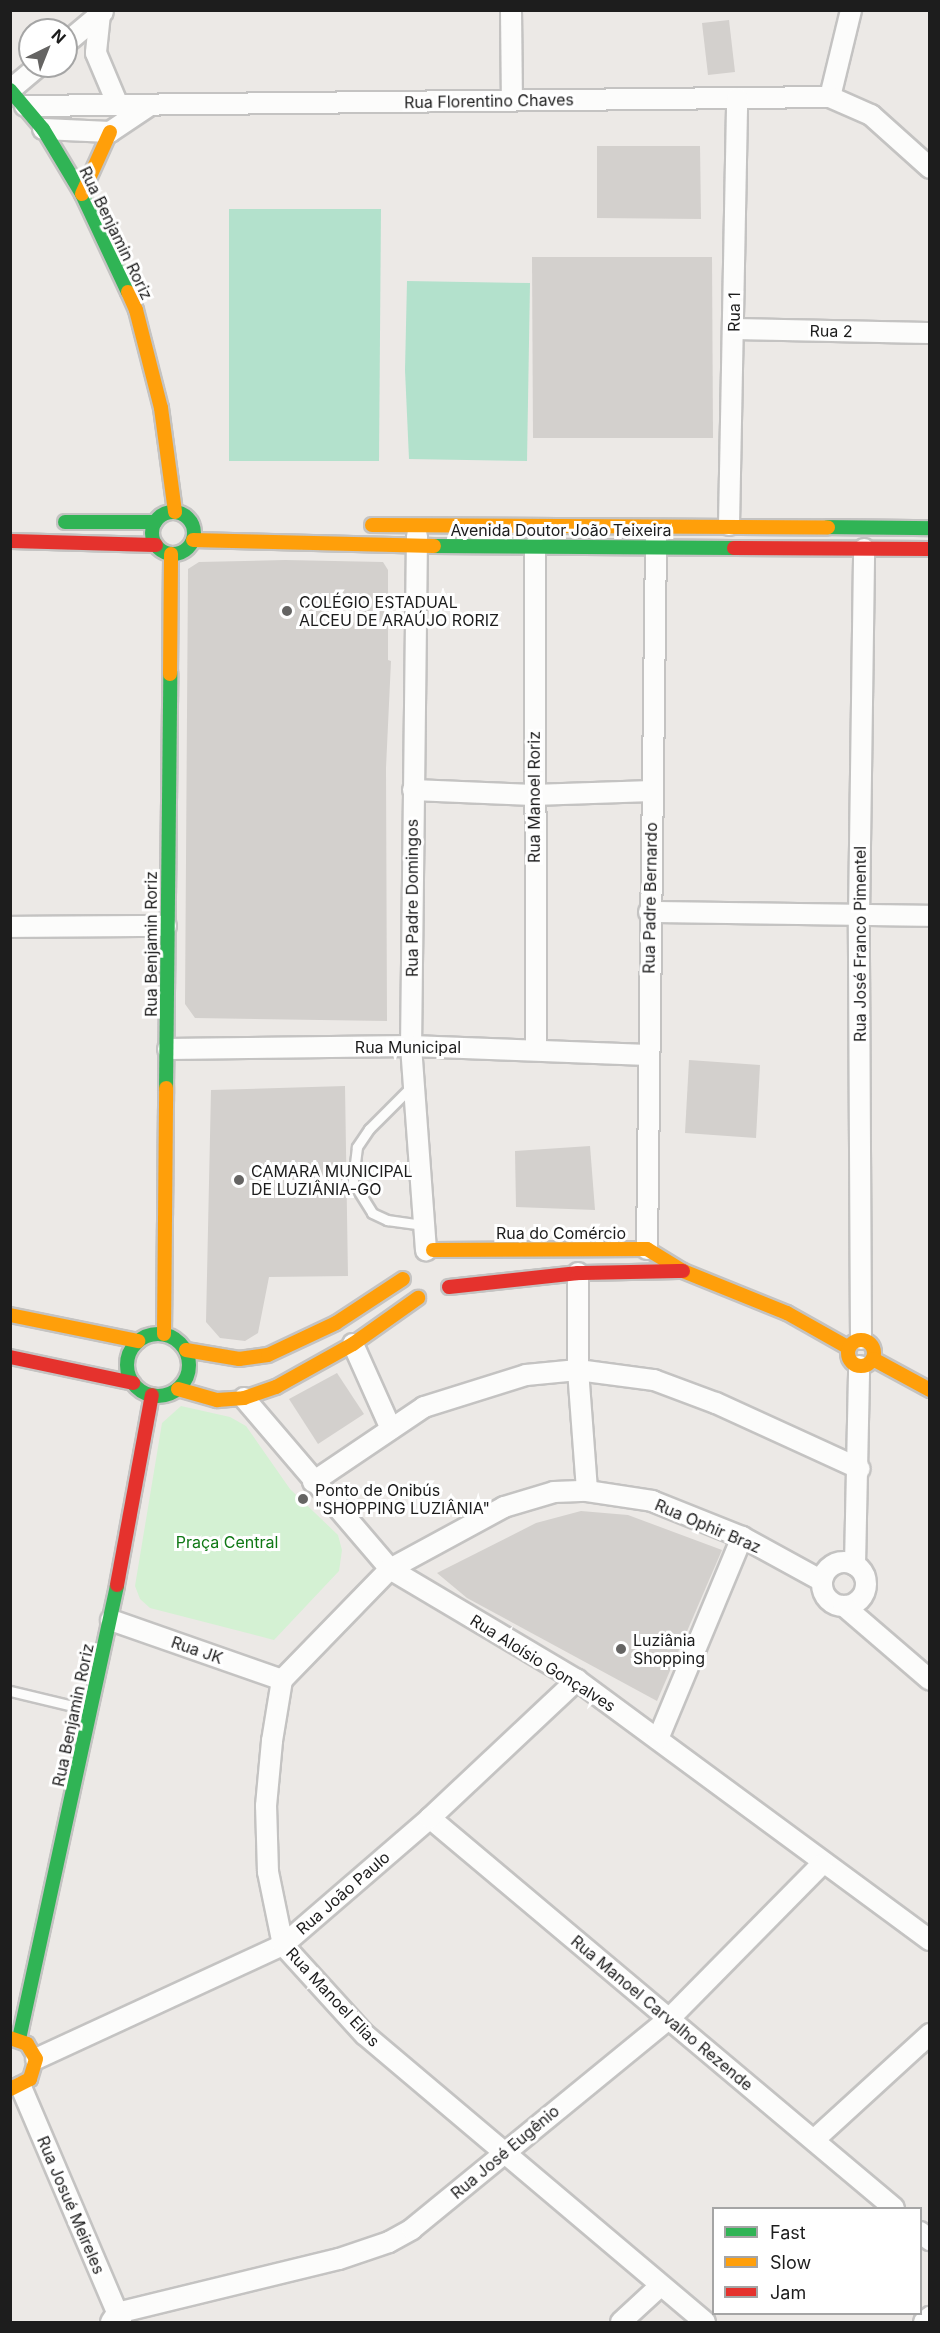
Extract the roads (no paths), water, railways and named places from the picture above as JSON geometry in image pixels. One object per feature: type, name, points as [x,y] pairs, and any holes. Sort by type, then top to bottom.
[{"type":"main road","name":"Rua Benjamin Roriz","points":[[10,90],[43,129],[82,194],[136,310],[160,408],[175,512]]},
{"type":"main road","points":[[82,194],[110,132]]},
{"type":"main road","points":[[55,522],[154,522],[165,513],[175,512],[184,515],[193,533]]},
{"type":"main road","points":[[154,522],[152,536],[156,545]]},
{"type":"main road","name":"Avenida Doutor João Teixeira","points":[[357,525],[729,525],[930,528]]},
{"type":"main road","points":[[193,533],[240,526]]},
{"type":"main road","points":[[10,541],[156,545],[171,554],[184,550],[193,533]]},
{"type":"main road","name":"Avenida Doutor João Teixeira","points":[[193,533],[417,546],[930,549]]},
{"type":"main road","name":"Rua Benjamin Roriz","points":[[164,1334],[171,554]]},
{"type":"main road","name":"Rua do Comércio","points":[[419,1255],[648,1249],[683,1271],[855,1343]]},
{"type":"main road","points":[[178,1389],[217,1400],[244,1398],[276,1387],[434,1295],[451,1269],[419,1255],[403,1279],[336,1323],[268,1355],[239,1359],[186,1350]]},
{"type":"main road","name":"Rua do Comércio","points":[[434,1295],[578,1273],[683,1271]]},
{"type":"main road","points":[[403,1279],[434,1295]]},
{"type":"main road","points":[[10,1315],[138,1341]]},
{"type":"main road","points":[[10,1357],[134,1383],[152,1395],[165,1395],[178,1389],[186,1378],[189,1364],[186,1350],[177,1340],[164,1334],[150,1334],[138,1341],[129,1352],[127,1365],[134,1383]]},
{"type":"main road","points":[[866,1363],[873,1346],[855,1343],[852,1362],[866,1363],[930,1390]]},
{"type":"main road","name":"Rua Benjamin Roriz","points":[[15,2039],[111,1620],[152,1395]]},
{"type":"main road","points":[[15,2039],[33,2051],[36,2059]]},
{"type":"main road","name":"Rua Josué Meireles","points":[[16,2088],[30,2079],[36,2059]]},
{"type":"street","points":[[511,10],[512,101]]},
{"type":"street","points":[[830,97],[850,10]]},
{"type":"street","points":[[78,33],[102,12]]},
{"type":"street","points":[[102,12],[96,53],[118,105]]},
{"type":"street","points":[[10,90],[24,78]]},
{"type":"street","name":"Rua Florentino Chaves","points":[[25,106],[147,107],[830,97],[871,115],[930,168]]},
{"type":"street","name":"Rua 1","points":[[729,525],[737,98]]},
{"type":"street","points":[[43,129],[110,132],[147,107]]},
{"type":"street","name":"Rua 2","points":[[734,329],[930,333]]},
{"type":"street","name":"Rua Padre Domingos","points":[[416,525],[411,1046],[424,1225],[419,1255]]},
{"type":"street","name":"Rua Padre Bernardo","points":[[648,1249],[649,912],[656,525]]},
{"type":"street","name":"Rua Manoel Roriz","points":[[535,546],[533,795],[536,1048]]},
{"type":"street","name":"Rua José Franco Pimentel","points":[[855,1343],[864,549]]},
{"type":"street","points":[[413,790],[533,795],[652,791]]},
{"type":"street","points":[[649,912],[859,917],[930,916]]},
{"type":"street","points":[[10,927],[166,927]]},
{"type":"street","name":"Rua Municipal","points":[[168,1049],[411,1046],[536,1048],[648,1054]]},
{"type":"street","points":[[578,1273],[578,1370],[587,1491]]},
{"type":"street","points":[[353,1344],[391,1429]]},
{"type":"street","points":[[844,1606],[858,1601],[866,1590],[864,1575],[855,1565],[866,1363]]},
{"type":"street","points":[[313,1482],[424,1407],[526,1376],[578,1370],[654,1380],[716,1403],[860,1469]]},
{"type":"street","name":"Rua Aloísio Gonçalves","points":[[244,1398],[313,1482],[390,1569],[577,1680],[822,1864],[930,1940]]},
{"type":"street","name":"Rua Ophir Braz","points":[[390,1569],[504,1507],[554,1492],[587,1491],[652,1501],[742,1537],[822,1581]]},
{"type":"street","points":[[658,1739],[742,1537]]},
{"type":"street","points":[[855,1565],[834,1564],[822,1581],[830,1601],[844,1606],[930,1680]]},
{"type":"street","points":[[282,1680],[390,1569]]},
{"type":"street","name":"Rua JK","points":[[111,1620],[282,1680]]},
{"type":"street","name":"Rua Manoel Elias","points":[[282,1680],[266,1806],[268,1872],[283,1945],[365,2035],[705,2322]]},
{"type":"street","name":"Rua João Paulo","points":[[36,2059],[283,1945],[430,1818],[577,1680]]},
{"type":"street","name":"Rua Manoel Carvalho Rezende","points":[[430,1818],[815,2139],[893,2207]]},
{"type":"street","name":"Rua José Eugênio","points":[[117,2319],[339,2259],[389,2242],[436,2211],[502,2152],[669,2019],[822,1864]]},
{"type":"street","points":[[815,2139],[930,2034]]},
{"type":"street","name":"Rua Josué Meireles","points":[[16,2088],[117,2319]]},
{"type":"street","points":[[621,2322],[660,2286]]},
{"type":"street","points":[[924,2322],[930,2318]]},
{"type":"lane","points":[[414,1084],[369,1129],[357,1147],[353,1182],[372,1213],[387,1220],[424,1225]]},
{"type":"lane","points":[[10,1691],[91,1710]]},
{"type":"place","name":"COLÉGIO ESTADUAL ALCEU DE ARAÚJO RORIZ","points":[[287,611]]},
{"type":"place","name":"CAMARA MUNICIPAL DE LUZIÂNIA-GO","points":[[239,1180]]},
{"type":"place","name":"Ponto de Onibús \"SHOPPING LUZIÂNIA\"","points":[[303,1499]]},
{"type":"place","name":"Luziânia Shopping","points":[[621,1649]]},
{"type":"park label","name":"Praça Central","points":[[227,1542]]}]
